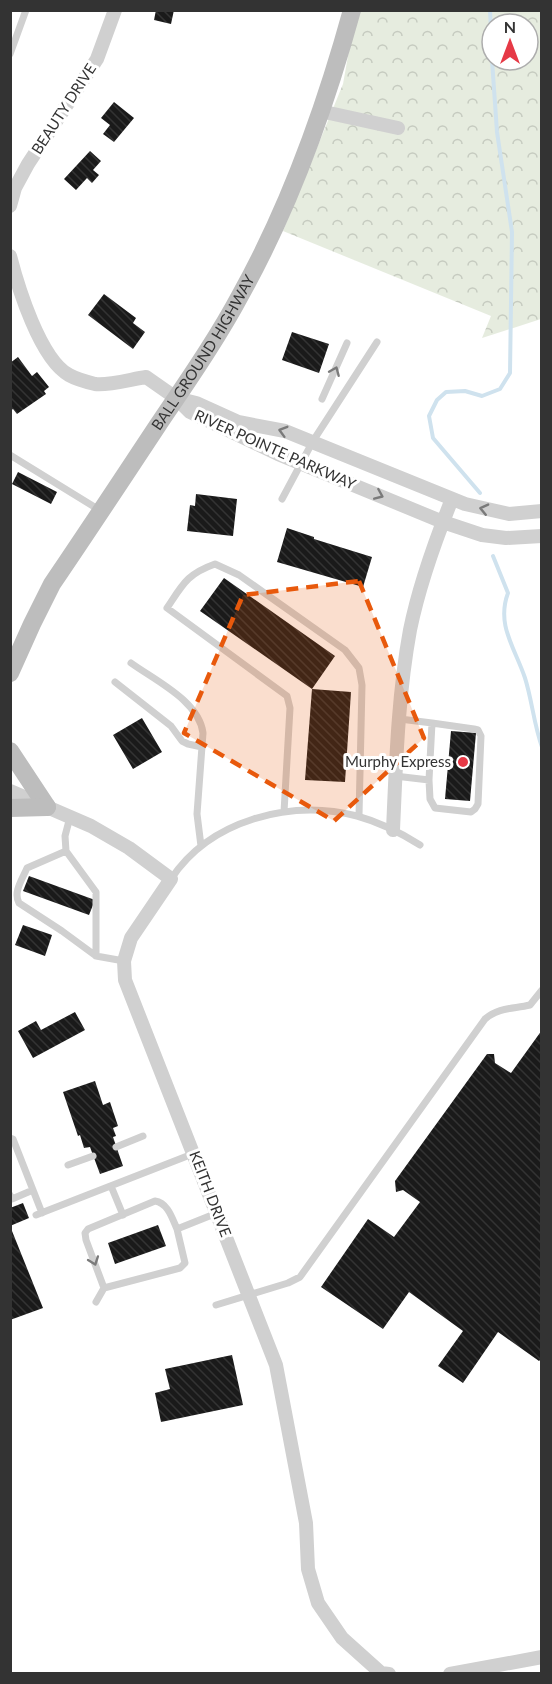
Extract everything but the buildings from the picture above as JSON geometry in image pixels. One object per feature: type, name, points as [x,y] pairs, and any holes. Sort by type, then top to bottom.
[{"type":"main road","name":"BALL GROUND HIGHWAY","points":[[10,673],[52,584],[177,398],[223,325],[257,263],[277,222],[320,111],[351,10]]},
{"type":"main road","points":[[10,751],[47,807]]},
{"type":"main road","points":[[10,808],[47,807]]},
{"type":"street","name":"BEAUTY DRIVE","points":[[10,206],[15,188],[28,164],[97,59],[115,10]]},
{"type":"street","points":[[320,111],[398,128]]},
{"type":"street","points":[[10,256],[37,333],[49,356],[68,375],[98,384],[141,374],[177,398]]},
{"type":"street","name":"RIVER POINTE PARKWAY","points":[[177,398],[196,403],[238,422],[285,431],[313,441],[452,499],[485,510],[509,514],[542,511]]},
{"type":"street","name":"RIVER POINTE PARKWAY","points":[[177,398],[190,412],[301,463],[443,522],[482,535],[506,538],[542,536]]},
{"type":"street","points":[[393,830],[395,776],[407,649],[412,621],[452,499]]},
{"type":"street","points":[[10,791],[91,826],[129,848],[171,879]]},
{"type":"street","name":"KEITH DRIVE","points":[[171,879],[131,938],[124,961],[125,980],[276,1365],[306,1523],[308,1569],[318,1603],[342,1638],[381,1673],[387,1674]]},
{"type":"street","points":[[450,1674],[488,1670],[542,1657]]},
{"type":"lane","points":[[10,54],[26,10]]},
{"type":"lane","points":[[322,399],[347,342]]},
{"type":"lane","points":[[282,499],[313,441],[376,342]]},
{"type":"lane","points":[[10,455],[100,511]]},
{"type":"lane","points":[[285,812],[290,708],[287,696],[166,608],[189,577],[198,570],[215,564],[239,575],[345,650],[359,668],[362,685],[359,816]]},
{"type":"lane","points":[[131,663],[193,709],[202,726],[197,814],[201,846]]},
{"type":"lane","points":[[115,682],[171,726],[182,741],[202,747]]},
{"type":"lane","points":[[400,719],[432,723],[478,730],[481,736],[477,804],[476,809],[471,812],[435,808],[430,799],[432,723]]},
{"type":"lane","points":[[395,776],[429,780]]},
{"type":"lane","points":[[171,879],[183,862],[201,846],[237,825],[285,812],[330,811],[359,816],[393,830],[420,845]]},
{"type":"lane","points":[[70,817],[65,836],[66,851],[96,892],[96,956]]},
{"type":"lane","points":[[66,851],[27,868],[16,898],[19,903],[62,930],[96,956],[124,961]]},
{"type":"lane","points":[[216,1305],[288,1283],[300,1276],[485,1019],[490,1014],[506,1007],[530,1005],[542,990]]},
{"type":"lane","points":[[116,1147],[143,1136]]},
{"type":"lane","points":[[12,1138],[33,1191],[39,1214],[195,1154]]},
{"type":"lane","points":[[68,1166],[93,1156]]},
{"type":"lane","points":[[111,1186],[123,1215]]},
{"type":"lane","points":[[11,1197],[33,1191]]},
{"type":"lane","points":[[96,1302],[104,1288],[180,1268],[185,1263],[177,1229],[166,1206],[161,1202],[155,1201],[88,1229],[86,1233],[104,1288]]},
{"type":"lane","points":[[177,1229],[218,1213]]},
{"type":"highlighted area","points":[[359,581],[424,738],[334,821],[184,733],[243,595]]},
{"type":"green space","points":[[356,11],[541,11],[541,319],[482,338],[491,316],[283,231],[343,84]]},
{"type":"waterway","points":[[480,493],[433,438],[429,416],[437,400],[446,392],[465,391],[482,396],[500,389],[510,373],[512,232],[497,132],[493,72]]},
{"type":"waterway","points":[[493,556],[508,593],[505,605],[505,626],[525,678],[542,747]]},
{"type":"place","name":"Murphy Express","points":[[463,762]]}]
